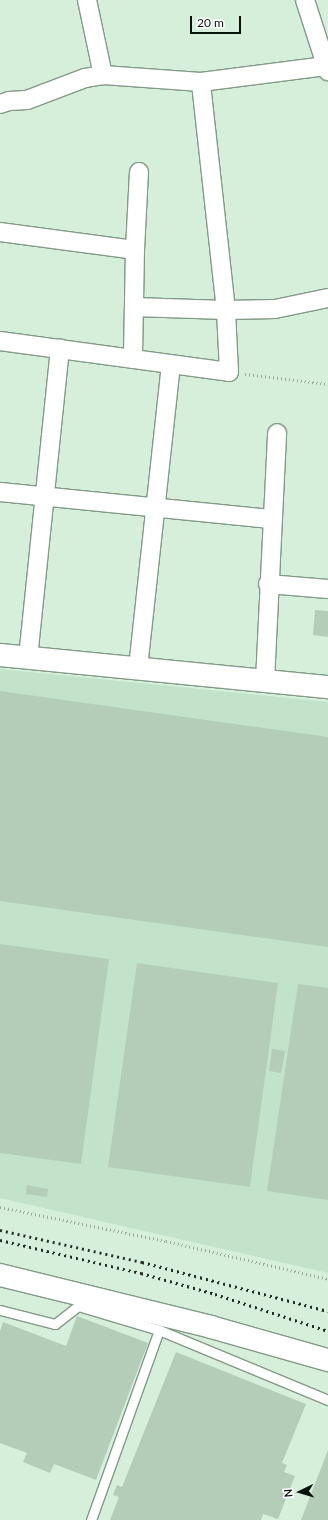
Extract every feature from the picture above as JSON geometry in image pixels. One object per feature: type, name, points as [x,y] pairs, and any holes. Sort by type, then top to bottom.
[{"type":"street","points":[[87,0],[103,75]]},
{"type":"street","points":[[0,104],[9,101],[27,100],[85,78],[103,75],[202,82],[327,68],[305,0]]},
{"type":"street","points":[[0,341],[229,372],[226,310],[202,82]]},
{"type":"street","points":[[133,359],[135,250],[139,172]]},
{"type":"street","points":[[0,232],[135,250]]},
{"type":"street","points":[[134,307],[226,310],[275,309],[328,298]]},
{"type":"street","points":[[28,658],[60,349]]},
{"type":"street","points":[[138,668],[171,365]]},
{"type":"street","points":[[265,681],[268,584],[277,433]]},
{"type":"street","points":[[0,492],[272,519]]},
{"type":"street","points":[[268,584],[328,589]]},
{"type":"street","points":[[0,655],[328,687]]},
{"type":"street","points":[[0,1275],[211,1327],[328,1360]]},
{"type":"lane","points":[[0,1310],[55,1324],[78,1306],[159,1330],[328,1400]]},
{"type":"lane","points":[[91,1520],[159,1330]]},
{"type":"path","points":[[229,372],[328,384]]},
{"type":"path","points":[[0,1207],[166,1241],[328,1279]]},
{"type":"shaded area","points":[[0,669],[328,702],[328,1273],[0,1198]]},
{"type":"building","points":[[315,610],[328,611],[328,637],[313,635]]},
{"type":"building","points":[[0,691],[328,737],[328,947],[0,901]]},
{"type":"building","points":[[0,944],[109,959],[81,1164],[0,1153]]},
{"type":"building","points":[[137,963],[278,983],[250,1187],[108,1167]]},
{"type":"building","points":[[298,984],[328,988],[328,1200],[267,1191]]},
{"type":"building","points":[[272,1049],[285,1051],[281,1073],[269,1071]]},
{"type":"building","points":[[27,1185],[48,1189],[47,1197],[26,1194]]},
{"type":"building","points":[[77,1316],[148,1343],[96,1480],[54,1464],[50,1473],[23,1462],[27,1453],[0,1443],[0,1331],[3,1322],[66,1346]]},
{"type":"building","points":[[176,1352],[306,1404],[282,1463],[287,1465],[284,1472],[295,1476],[278,1519],[263,1514],[261,1520],[110,1520],[119,1497],[113,1495],[117,1485],[122,1487]]},
{"type":"building","points":[[328,1450],[328,1520],[301,1520]]},
{"type":"railway","points":[[0,1230],[142,1262],[328,1311]]},
{"type":"railway","points":[[0,1240],[141,1273],[215,1294],[328,1331]]}]
